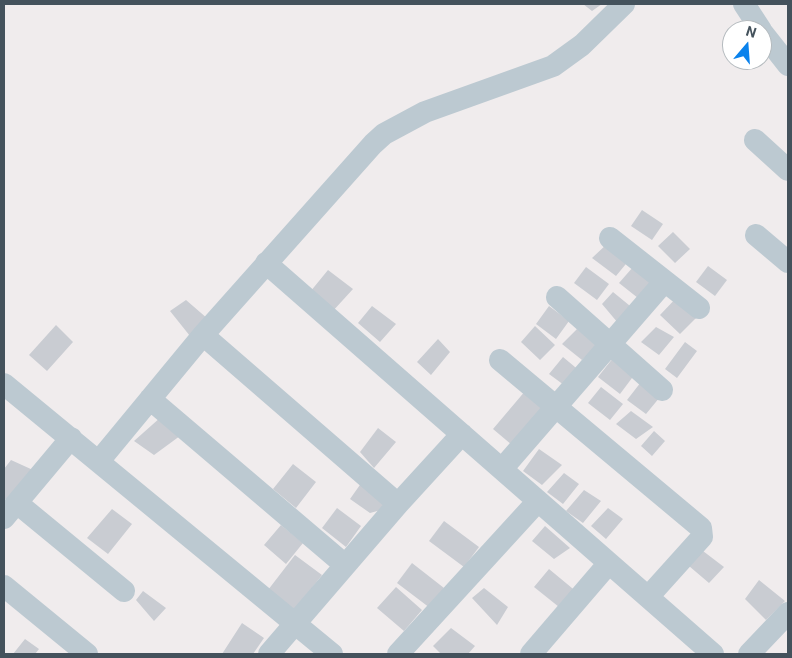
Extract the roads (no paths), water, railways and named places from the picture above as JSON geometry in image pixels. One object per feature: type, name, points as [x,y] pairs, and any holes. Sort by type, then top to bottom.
[{"type":"street","points":[[99,461],[203,335],[384,134],[425,112],[553,66],[582,45],[624,4]]},
{"type":"street","points":[[744,4],[754,20]]},
{"type":"street","points":[[772,45],[788,65]]},
{"type":"street","points":[[755,140],[788,170]]},
{"type":"street","points":[[756,235],[788,262]]},
{"type":"street","points":[[610,238],[699,308]]},
{"type":"street","points":[[266,263],[714,654]]},
{"type":"street","points":[[502,469],[664,282]]},
{"type":"street","points":[[557,297],[662,390]]},
{"type":"street","points":[[203,335],[398,504]]},
{"type":"street","points":[[500,360],[701,528],[702,537],[648,597]]},
{"type":"street","points":[[4,384],[332,654]]},
{"type":"street","points":[[150,399],[345,565]]},
{"type":"street","points":[[269,654],[398,504],[462,434]]},
{"type":"street","points":[[71,438],[10,510],[124,591]]},
{"type":"street","points":[[398,654],[538,501]]},
{"type":"street","points":[[542,651],[610,563]]},
{"type":"street","points":[[4,586],[87,654]]},
{"type":"street","points":[[748,654],[788,613]]}]
